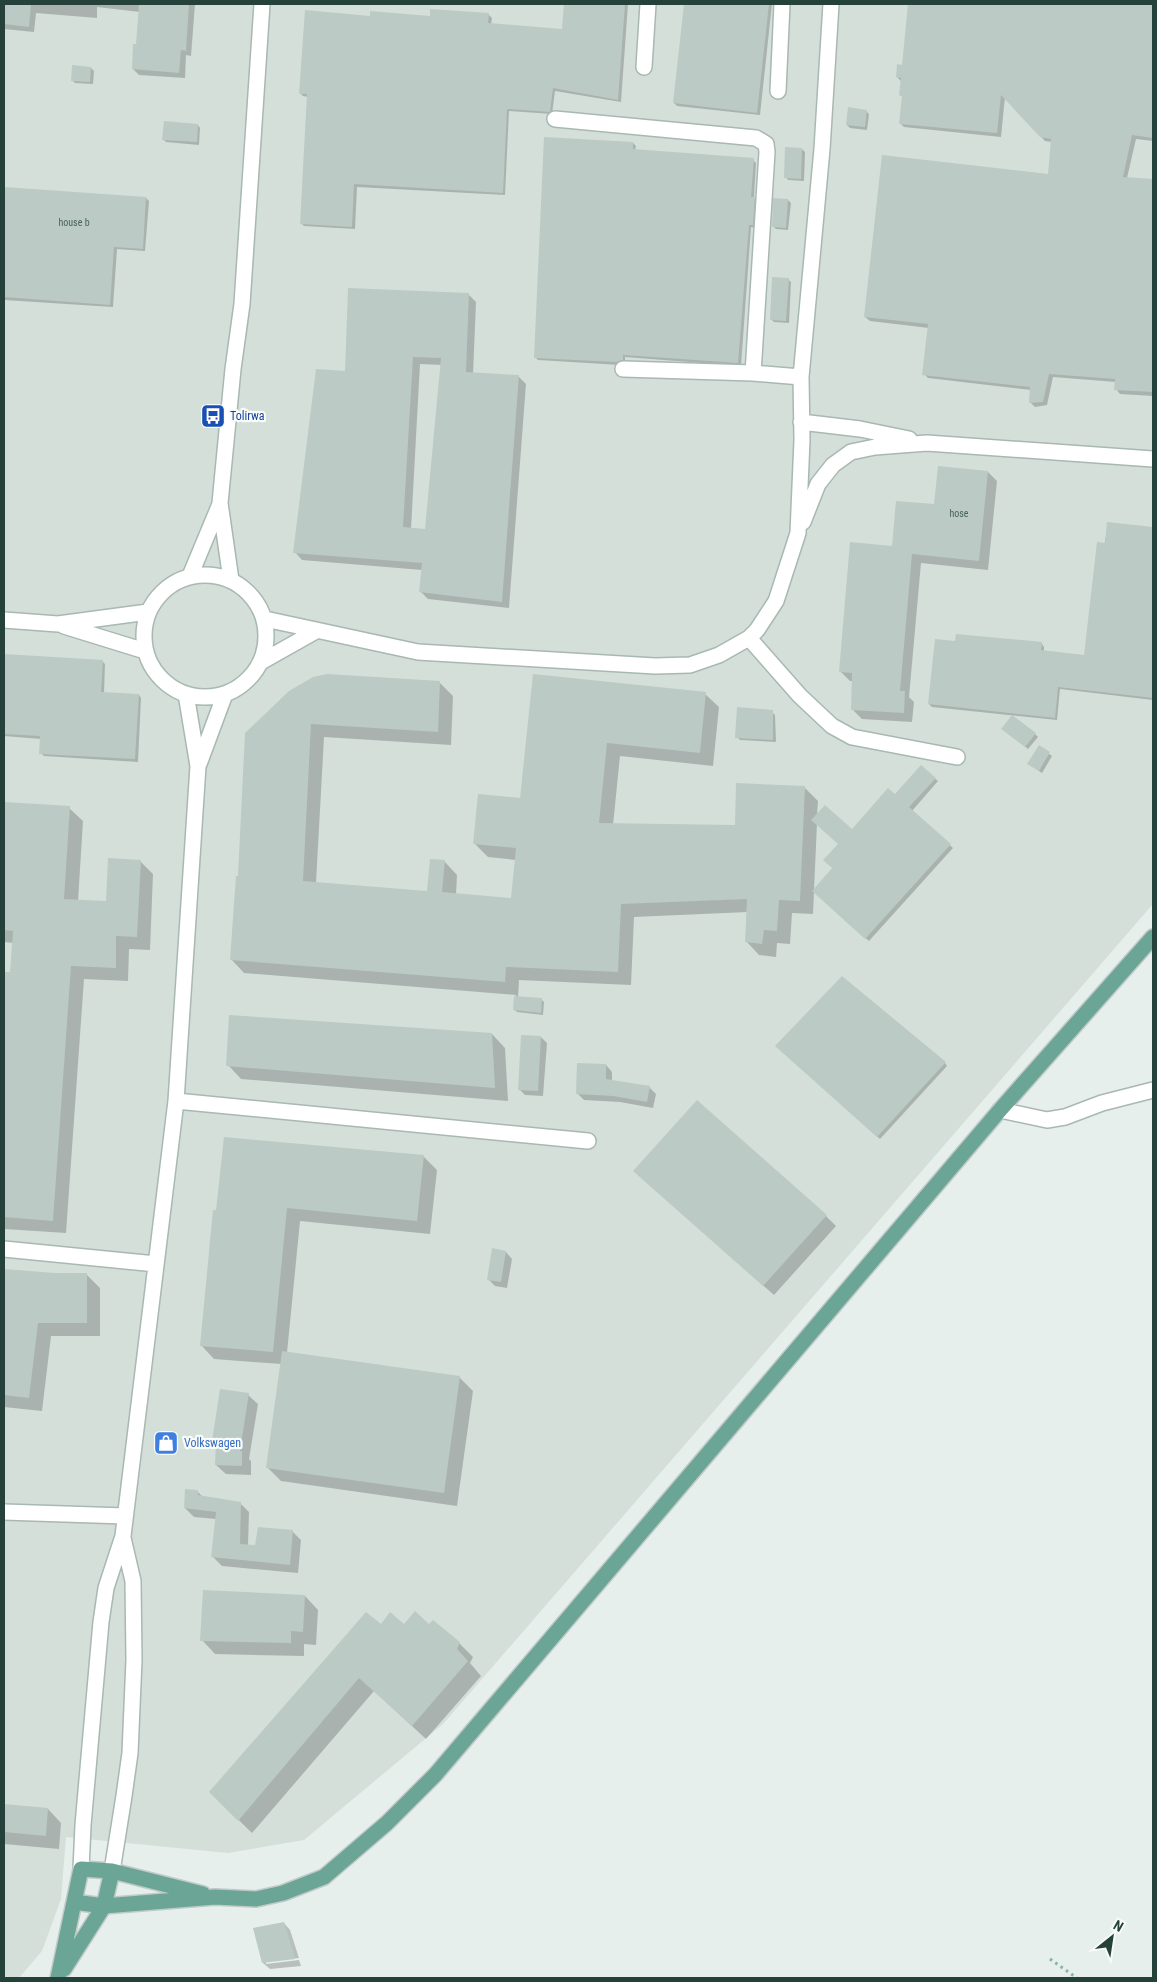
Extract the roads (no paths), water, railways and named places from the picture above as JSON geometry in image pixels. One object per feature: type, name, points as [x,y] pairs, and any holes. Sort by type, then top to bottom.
[{"type":"main road","points":[[74,1902],[104,1906],[214,1897],[256,1899],[283,1893],[324,1877],[388,1824],[435,1775],[1000,1110],[1153,937]]},
{"type":"main road","points":[[58,1978],[81,1869],[112,1871],[214,1897]]},
{"type":"main road","points":[[58,1978],[104,1906],[112,1871]]},
{"type":"lane","points":[[231,580],[220,503],[242,304],[262,4]]},
{"type":"lane","points":[[644,67],[648,4]]},
{"type":"lane","points":[[778,91],[782,4]]},
{"type":"lane","points":[[798,533],[801,377],[822,149],[831,4]]},
{"type":"lane","points":[[555,119],[756,138],[766,144],[753,373]]},
{"type":"lane","points":[[623,369],[753,373],[801,377]]},
{"type":"lane","points":[[801,422],[860,429],[927,443],[1153,458]]},
{"type":"lane","points":[[265,619],[418,652],[655,666],[690,665],[719,655],[749,638],[757,630],[776,601],[798,533],[818,484],[833,464],[852,452],[876,447],[927,443]]},
{"type":"lane","points":[[190,576],[220,503]]},
{"type":"lane","points":[[211,575],[231,580],[246,590],[258,603],[265,619],[267,641],[261,662],[252,676],[240,687],[225,694],[206,697],[186,694],[168,685],[158,675],[145,651],[144,625],[148,612],[158,596],[172,584],[190,576],[211,575]]},
{"type":"lane","points":[[4,620],[58,624],[148,612]]},
{"type":"lane","points":[[58,624],[145,651]]},
{"type":"lane","points":[[261,662],[316,631]]},
{"type":"lane","points":[[749,638],[800,696],[832,726],[852,737],[957,757]]},
{"type":"lane","points":[[81,1869],[83,1825],[101,1622],[106,1588],[123,1536],[176,1101],[198,766],[186,694]]},
{"type":"lane","points":[[198,766],[225,694]]},
{"type":"lane","points":[[1000,1110],[1047,1120],[1065,1117],[1102,1103],[1153,1090]]},
{"type":"lane","points":[[176,1101],[588,1141]]},
{"type":"lane","points":[[4,1249],[156,1264]]},
{"type":"lane","points":[[4,1512],[125,1516]]},
{"type":"lane","points":[[112,1871],[130,1753],[134,1660],[133,1581],[123,1536]]},
{"type":"place","name":"Tolirwa","points":[[213,416]]},
{"type":"place","name":"Volkswagen","points":[[166,1443]]}]
